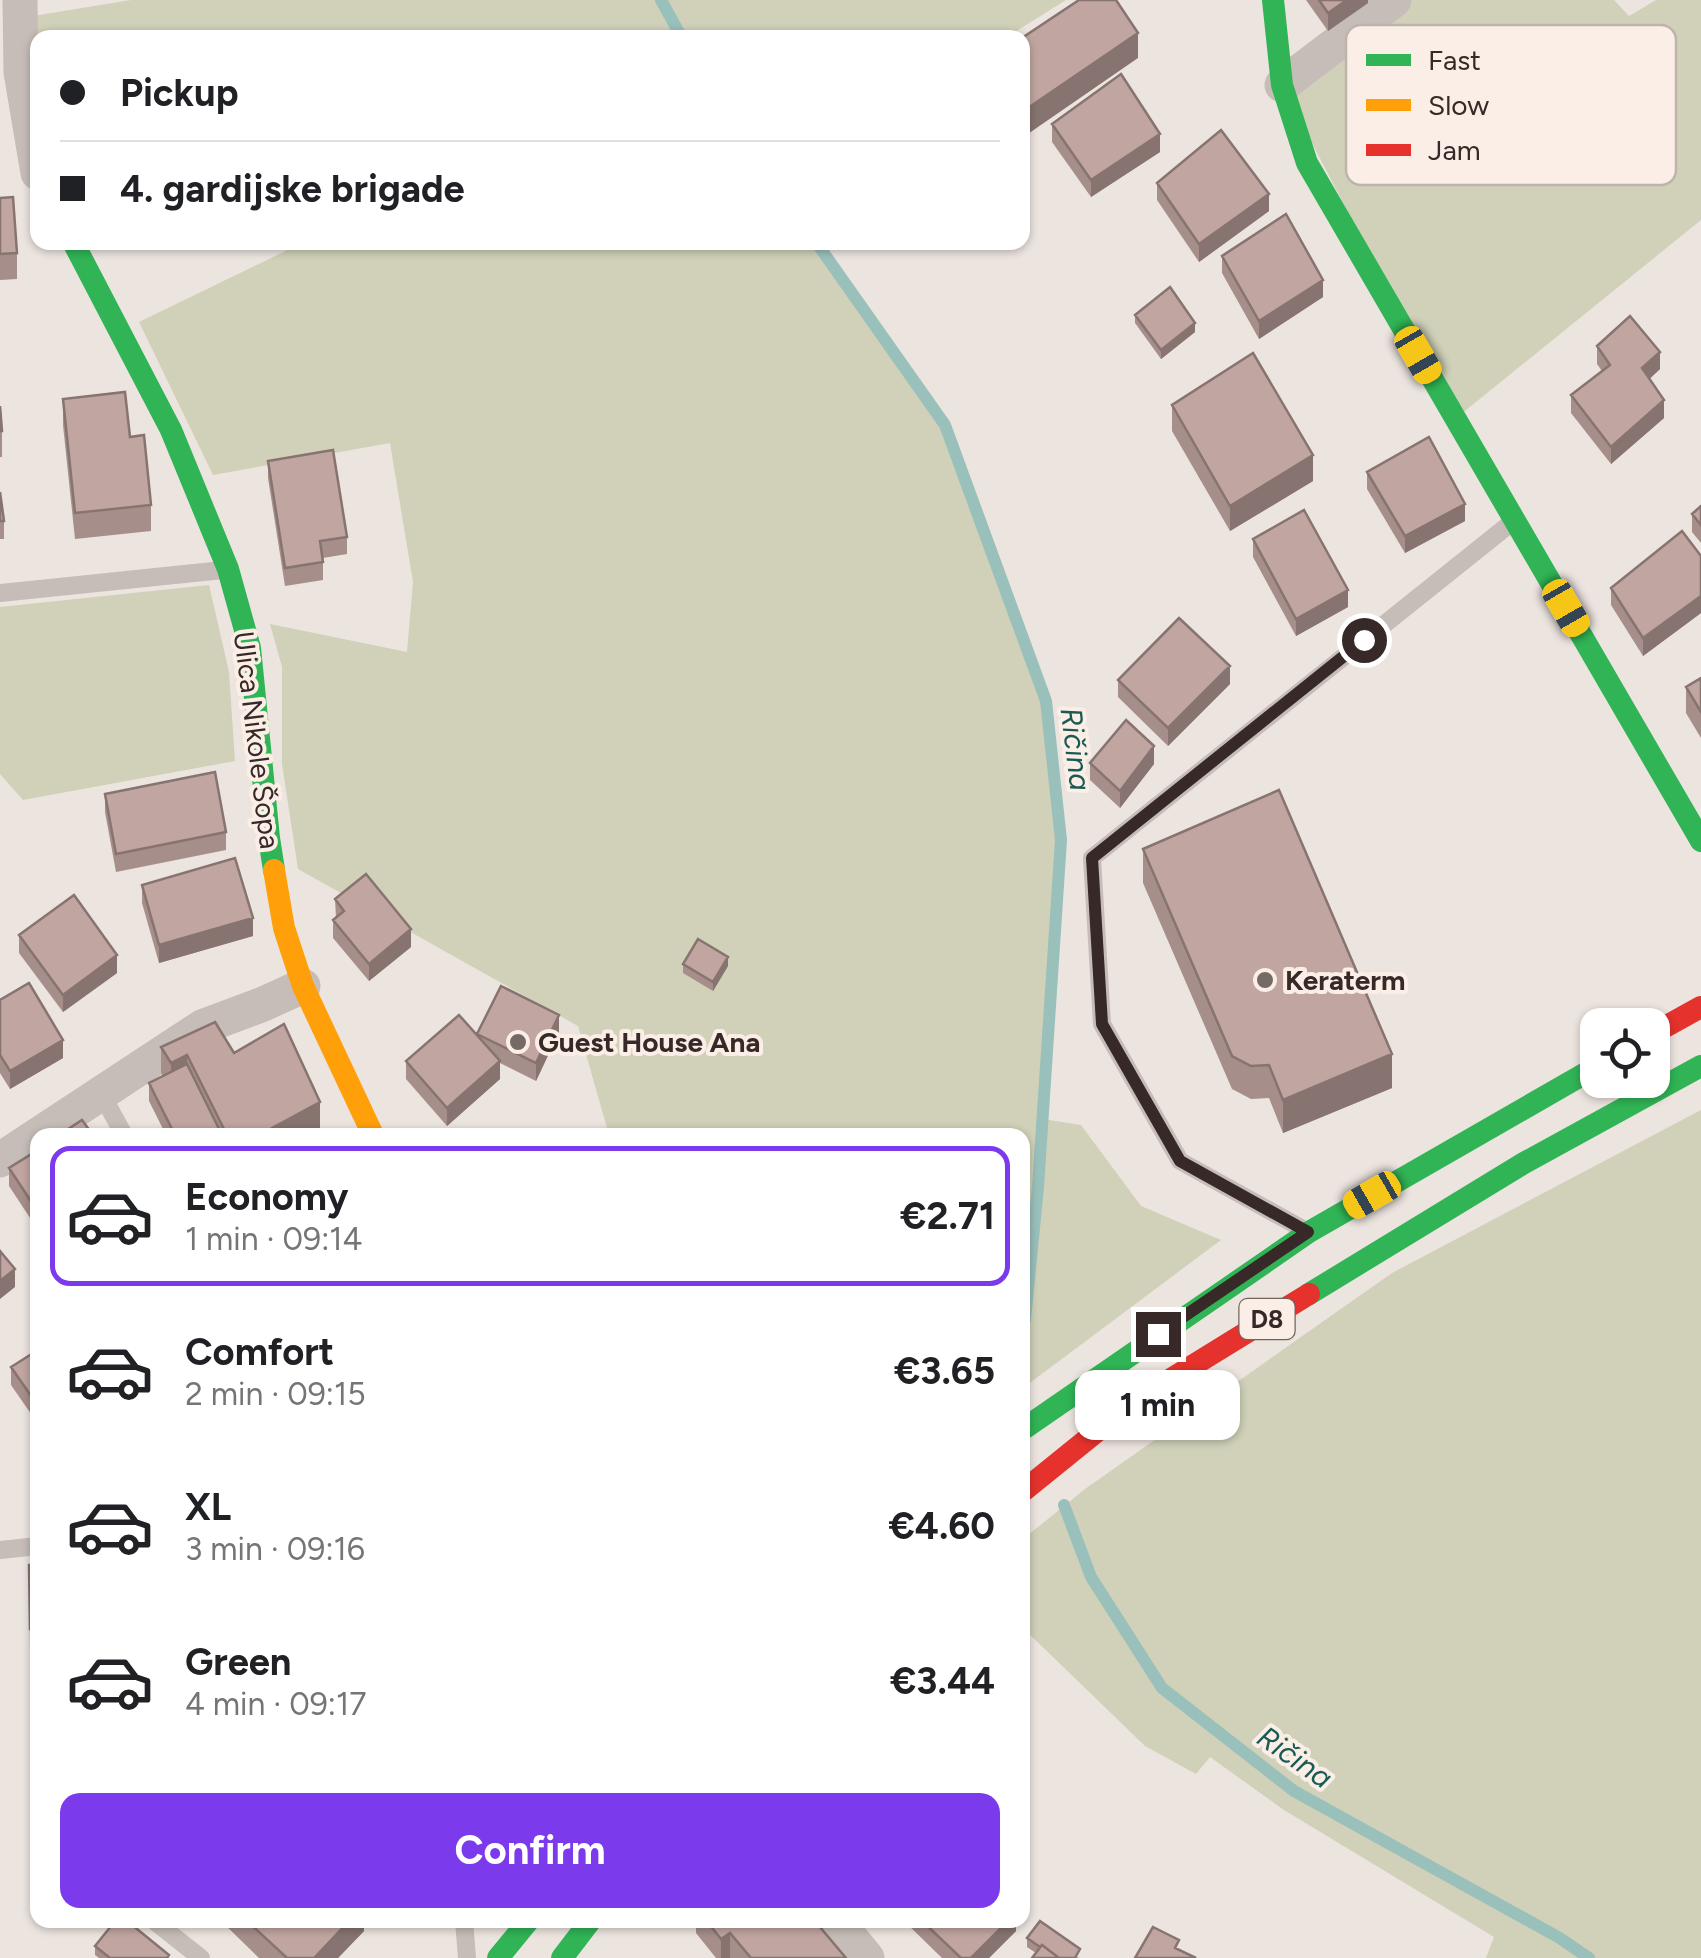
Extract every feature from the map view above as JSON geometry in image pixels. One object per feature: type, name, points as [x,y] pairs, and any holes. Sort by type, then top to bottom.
[{"type":"street","points":[[20,0],[21,72],[30,125]]},
{"type":"street","points":[[1273,0],[1282,85],[1306,163],[1701,841]]},
{"type":"street","points":[[1361,25],[1394,0]]},
{"type":"street","points":[[1282,85],[1346,36]]},
{"type":"street","name":"Ulica Nikole Šopa","points":[[77,250],[171,430],[228,569],[250,648],[269,838],[284,928],[303,986],[369,1128]]},
{"type":"street","points":[[48,1128],[202,1027],[303,986]]},
{"type":"street","points":[[1670,1024],[1701,1007]]},
{"type":"street","name":"D8","points":[[1030,1486],[1132,1403],[1508,1173],[1701,1066]]},
{"type":"street","name":"D8","points":[[1030,1424],[1308,1232],[1580,1076]]},
{"type":"street","points":[[0,1160],[30,1140]]},
{"type":"street","points":[[498,1958],[522,1928]]},
{"type":"street","points":[[562,1958],[585,1928]]},
{"type":"street","points":[[843,1928],[867,1958]]},
{"type":"lane","points":[[1308,1232],[1180,1161],[1102,1024],[1092,858],[1516,519]]},
{"type":"lane","points":[[0,592],[228,569]]},
{"type":"lane","points":[[101,1093],[120,1128]]},
{"type":"lane","points":[[0,1550],[30,1547]]},
{"type":"lane","points":[[163,1928],[201,1958]]},
{"type":"lane","points":[[465,1928],[467,1958]]},
{"type":"green space","points":[[131,0],[1066,0],[1018,30],[36,30],[33,16]]},
{"type":"green space","points":[[1394,0],[1614,0],[1629,16],[1656,0],[1701,0],[1701,220],[1455,419],[1282,85],[1346,36],[1346,185],[1676,185],[1676,25],[1361,25]]},
{"type":"green space","points":[[288,250],[821,250],[945,425],[1046,701],[1061,840],[1043,1119],[1081,1125],[1141,1206],[1221,1240],[1030,1383],[1030,1128],[607,1128],[578,1026],[298,869],[282,764],[282,667],[270,624],[407,652],[413,582],[390,443],[213,475],[139,322]]},
{"type":"green space","points":[[209,585],[229,672],[235,761],[23,800],[0,774],[0,607]]},
{"type":"green space","points":[[1701,1110],[1701,1958],[1486,1958],[1494,1937],[1284,1810],[1210,1757],[1196,1774],[1145,1746],[1030,1635],[1030,1534],[1085,1489],[1392,1273]]},
{"type":"building","points":[[1079,0],[1116,0],[1138,33],[1030,107],[1030,33]]},
{"type":"building","points":[[1319,0],[1347,0],[1328,13]]},
{"type":"building","points":[[1121,74],[1160,134],[1091,180],[1052,124]]},
{"type":"building","points":[[1221,130],[1269,194],[1199,244],[1157,183]]},
{"type":"building","points":[[13,197],[17,253],[0,254],[0,198]]},
{"type":"building","points":[[1286,214],[1323,280],[1259,321],[1222,256]]},
{"type":"building","points":[[1170,287],[1195,323],[1161,350],[1135,315]]},
{"type":"building","points":[[1630,316],[1660,352],[1642,368],[1664,400],[1611,447],[1571,395],[1610,365],[1597,346]]},
{"type":"building","points":[[1253,353],[1313,455],[1230,506],[1172,405]]},
{"type":"building","points":[[125,392],[130,437],[144,435],[151,505],[75,513],[63,399]]},
{"type":"building","points":[[1429,437],[1465,504],[1405,536],[1367,472]]},
{"type":"building","points":[[333,450],[347,537],[320,541],[323,562],[285,568],[268,461]]},
{"type":"building","points":[[1701,506],[1701,525],[1692,514]]},
{"type":"building","points":[[1304,510],[1348,590],[1296,619],[1253,539]]},
{"type":"building","points":[[1682,531],[1701,556],[1701,596],[1643,638],[1611,588]]},
{"type":"building","points":[[1179,618],[1230,666],[1168,728],[1118,680]]},
{"type":"building","points":[[1701,678],[1701,712],[1686,687]]},
{"type":"building","points":[[1126,720],[1154,746],[1120,791],[1090,763]]},
{"type":"building","points":[[215,772],[226,832],[116,854],[105,794]]},
{"type":"building","name":"Keraterm","points":[[1279,790],[1392,1054],[1283,1100],[1269,1065],[1251,1066],[1232,1056],[1143,849]]},
{"type":"building","points":[[235,858],[253,918],[159,945],[142,885]]},
{"type":"building","points":[[366,874],[411,929],[369,964],[333,920],[344,911],[335,899]]},
{"type":"building","points":[[74,895],[117,955],[63,995],[19,935]]},
{"type":"building","points":[[698,939],[728,957],[713,982],[683,964]]},
{"type":"building","points":[[29,983],[63,1040],[10,1071],[0,1055],[0,1000]]},
{"type":"building","name":"Guest House Ana","points":[[501,986],[559,1015],[536,1063],[477,1034]]},
{"type":"building","points":[[459,1015],[500,1061],[447,1108],[406,1061]]},
{"type":"building","points":[[215,1022],[234,1053],[284,1024],[320,1102],[272,1128],[224,1128],[187,1055],[171,1063],[161,1047]]},
{"type":"building","points":[[187,1064],[219,1128],[172,1128],[149,1083]]},
{"type":"building","points":[[82,1120],[88,1128],[70,1128]]},
{"type":"building","points":[[30,1155],[30,1200],[9,1168]]},
{"type":"building","points":[[0,1251],[15,1269],[0,1281]]},
{"type":"building","points":[[30,1355],[30,1394],[11,1367]]},
{"type":"building","points":[[1040,1921],[1080,1949],[1075,1958],[1059,1958],[1027,1938]]},
{"type":"building","points":[[1153,1927],[1179,1940],[1175,1948],[1196,1958],[1135,1958]]},
{"type":"building","points":[[110,1928],[136,1928],[169,1955],[110,1958],[95,1946]]},
{"type":"building","points":[[255,1928],[342,1928],[314,1958],[287,1958]]},
{"type":"building","points":[[712,1928],[821,1928],[846,1958],[751,1958],[730,1933],[721,1939]]},
{"type":"building","points":[[929,1928],[1001,1928],[971,1958],[961,1958]]},
{"type":"building","points":[[1042,1945],[1059,1958],[1032,1958]]},
{"type":"waterway","name":"Ričina","points":[[661,0],[678,30]]},
{"type":"waterway","name":"Ričina","points":[[822,250],[945,425],[1046,701],[1061,840],[1030,1269]]},
{"type":"waterway","name":"Ričina","points":[[1064,1505],[1091,1577],[1162,1688],[1294,1791],[1558,1937],[1589,1958]]},
{"type":"traffic: fast","points":[[1273,0],[1282,85],[1307,163],[1701,841]]},
{"type":"traffic: fast","points":[[77,250],[171,430],[228,569],[250,648],[274,870]]},
{"type":"traffic: fast","points":[[1309,1294],[1524,1163],[1701,1066]]},
{"type":"traffic: fast","points":[[1030,1424],[1309,1232],[1580,1076]]},
{"type":"traffic: fast","points":[[498,1958],[522,1928]]},
{"type":"traffic: fast","points":[[562,1958],[585,1928]]},
{"type":"traffic: slow","points":[[274,870],[284,928],[303,986],[370,1128]]},
{"type":"traffic: jam","points":[[1670,1024],[1701,1007]]},
{"type":"traffic: jam","points":[[1030,1486],[1132,1403],[1309,1294]]},
{"type":"place","name":"Keraterm","points":[[1265,980]]},
{"type":"place","name":"Guest House Ana","points":[[518,1042]]},
{"type":"route","points":[[1158,1334],[1308,1232],[1180,1161],[1102,1024],[1092,858],[1364,640]]}]
